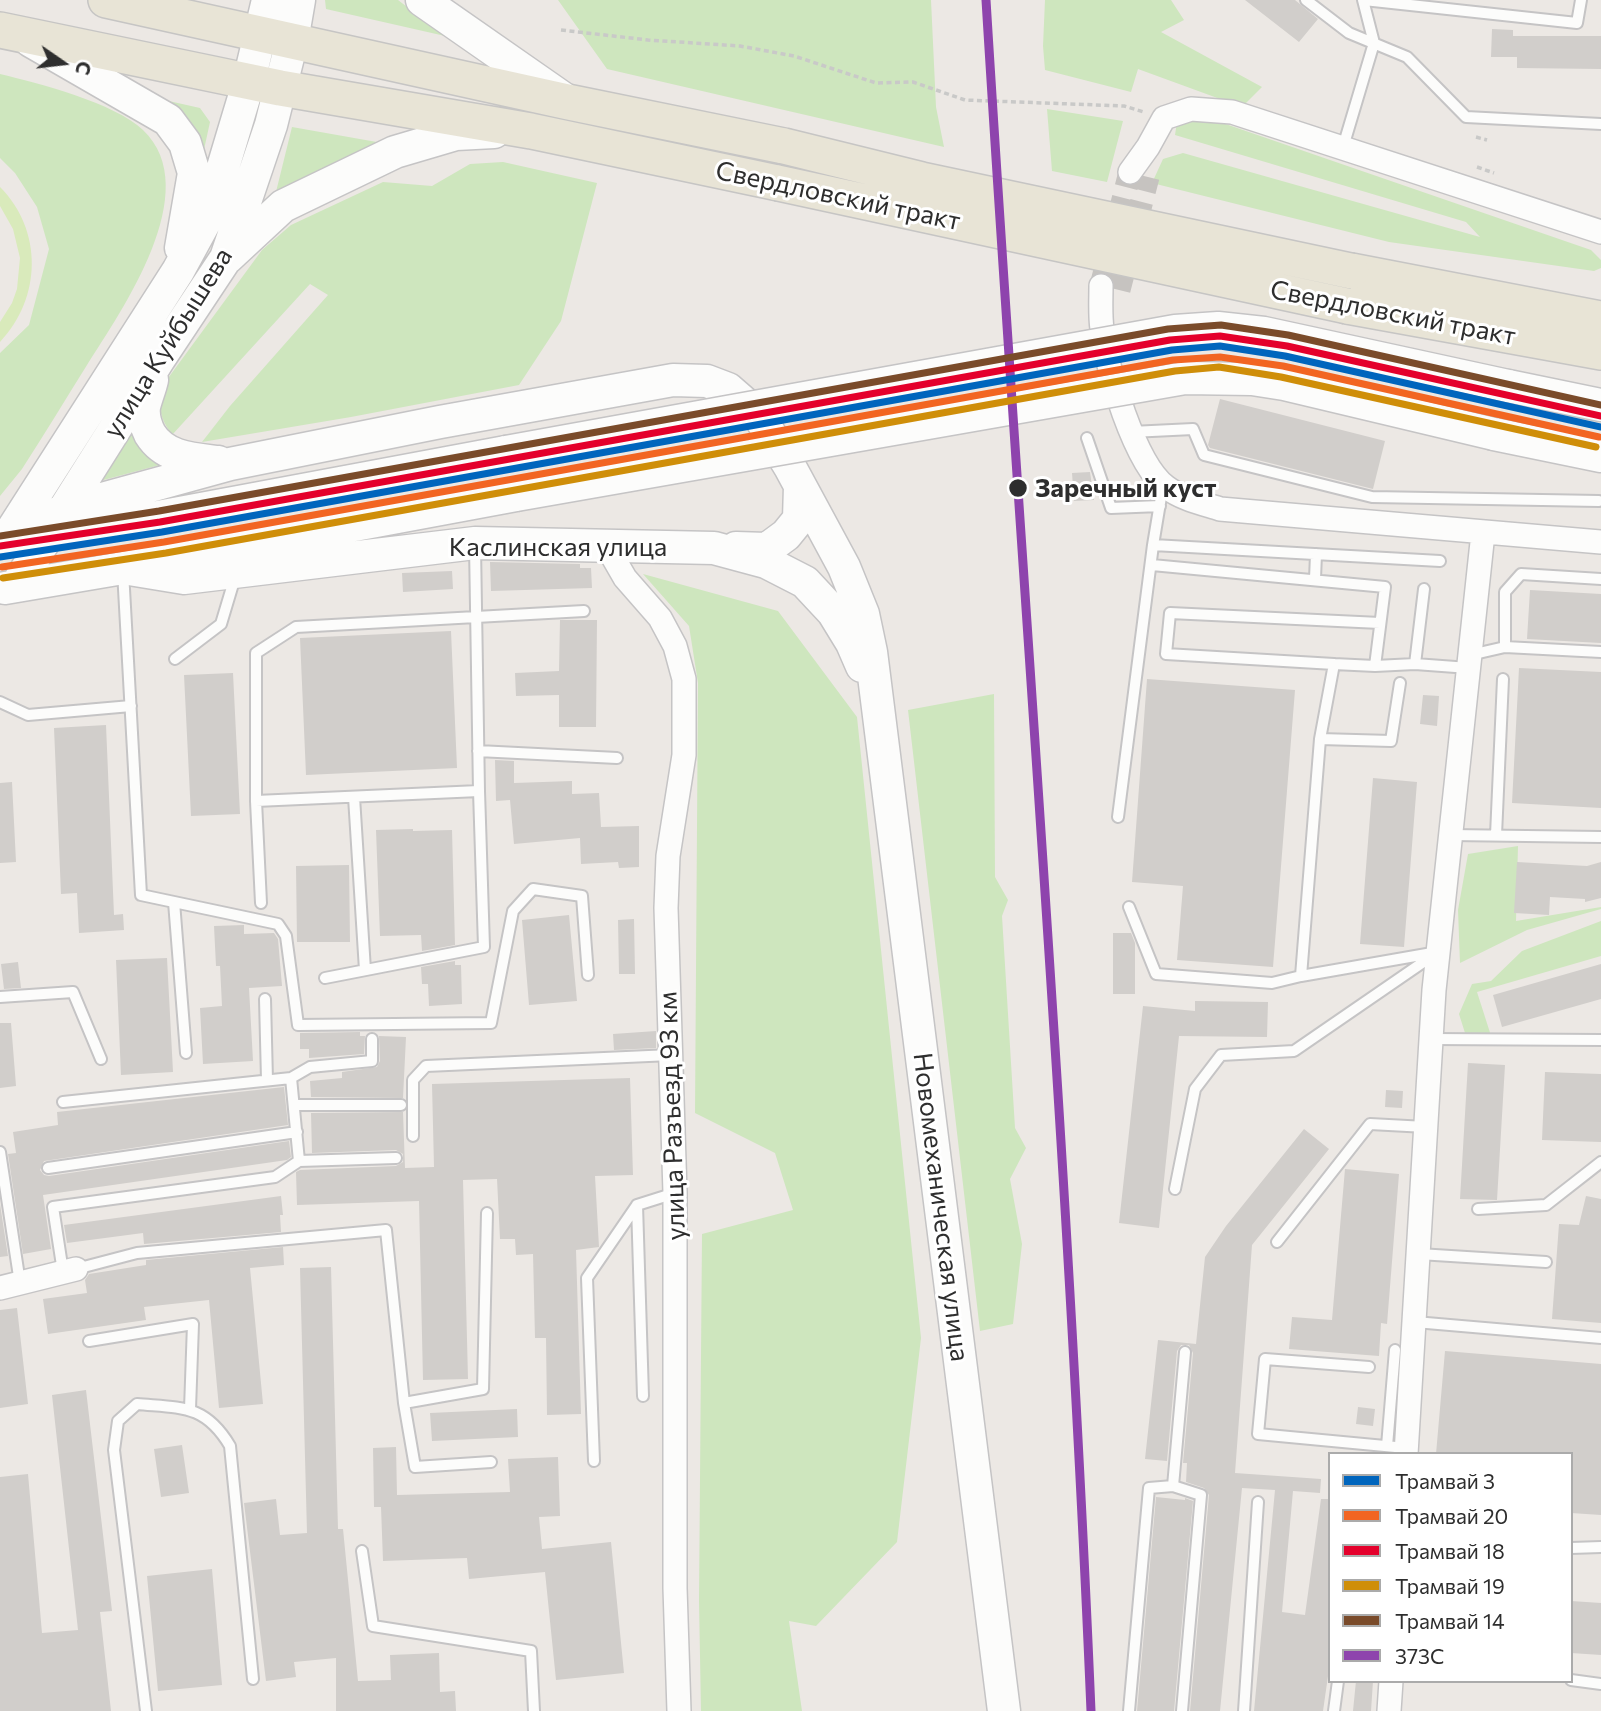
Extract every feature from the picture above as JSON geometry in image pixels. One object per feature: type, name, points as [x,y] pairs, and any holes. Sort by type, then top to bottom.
[{"type":"main road","name":"улица Куйбышева","points":[[8,587],[49,536],[159,359],[226,258],[271,125],[259,33],[268,0]]},
{"type":"main road","name":"улица Куйбышева","points":[[3,539],[178,271],[209,214],[265,84],[292,41],[299,0]]},
{"type":"main road","points":[[422,0],[568,102]]},
{"type":"main road","name":"Свердловский тракт","points":[[130,2],[568,102],[785,146],[922,180],[1351,271],[1601,319]]},
{"type":"main road","name":"Свердловский тракт","points":[[10,32],[265,84],[531,131],[1347,306],[1601,352]]},
{"type":"main road","points":[[10,32],[168,120],[185,143],[194,173],[178,271]]},
{"type":"main road","points":[[226,258],[283,206],[395,152],[456,134],[531,131]]},
{"type":"main road","points":[[3,539],[49,536],[1175,331],[1218,328],[1264,333],[1601,405]]},
{"type":"main road","points":[[159,359],[143,410],[147,428],[157,444],[188,459],[230,464]]},
{"type":"main road","points":[[3,539],[8,587],[1185,378],[1252,379],[1284,384],[1494,434],[1601,456]]},
{"type":"main road","points":[[3,539],[65,509],[230,464],[440,422],[673,380],[707,381],[728,389],[759,416],[844,567],[863,614],[878,702]]},
{"type":"main road","points":[[714,548],[767,549],[786,535],[799,519],[800,486]]},
{"type":"main road","name":"Каслинская улица","points":[[123,568],[184,578],[475,543],[714,548],[766,562],[805,582],[833,612],[852,643],[878,702]]},
{"type":"main road","name":"Новомеханическая улица","points":[[878,702],[1004,1711]]},
{"type":"street","points":[[1139,174],[1148,146],[1164,118],[1191,109],[1232,112],[1601,232]]},
{"type":"street","points":[[1110,288],[1101,321],[1111,368],[1131,432],[1161,496],[1183,498],[1220,509],[1601,542]]},
{"type":"street","points":[[1399,1449],[1415,1322],[1438,952],[1483,533]]},
{"type":"street","name":"улица Разъезд 93 км","points":[[606,545],[625,578],[660,618],[675,646],[684,679],[684,755],[668,856],[666,908],[675,1193],[675,1588],[679,1711]]},
{"type":"street","points":[[10,1285],[70,1270]]},
{"type":"street","points":[[1388,1711],[1391,1683]]},
{"type":"lane","points":[[1306,0],[1349,33],[1407,57],[1466,117],[1601,124]]},
{"type":"lane","points":[[1343,147],[1374,43],[1364,0],[1577,23],[1581,0]]},
{"type":"lane","points":[[1131,432],[1193,429],[1204,455],[1373,497],[1599,501]]},
{"type":"lane","points":[[1087,438],[1111,508],[1161,496],[1118,817]]},
{"type":"lane","points":[[325,978],[484,947],[475,543]]},
{"type":"lane","points":[[1153,545],[1440,561]]},
{"type":"lane","points":[[1315,579],[1316,554]]},
{"type":"lane","points":[[1152,565],[1385,587],[1375,666]]},
{"type":"lane","points":[[123,568],[141,895],[278,924],[286,936],[298,1025],[491,1023],[513,911],[533,889],[582,897],[588,975]]},
{"type":"lane","points":[[175,659],[221,624],[236,571]]},
{"type":"lane","points":[[1505,647],[1505,592],[1521,574],[1601,579]]},
{"type":"lane","points":[[1415,664],[1424,590]]},
{"type":"lane","points":[[261,903],[256,801],[256,653],[296,627],[584,611]]},
{"type":"lane","points":[[1380,623],[1170,612],[1166,654],[1375,666],[1469,662],[1505,647],[1601,652]]},
{"type":"lane","points":[[1301,975],[1320,738],[1334,664]]},
{"type":"lane","points":[[1496,835],[1503,679]]},
{"type":"lane","points":[[1320,738],[1391,741],[1400,683]]},
{"type":"lane","points":[[0,702],[28,715],[131,706]]},
{"type":"lane","points":[[478,751],[617,758]]},
{"type":"lane","points":[[256,801],[479,791]]},
{"type":"lane","points":[[354,797],[365,970]]},
{"type":"lane","points":[[1451,835],[1601,837]]},
{"type":"lane","points":[[174,902],[186,1053]]},
{"type":"lane","points":[[1129,907],[1156,974],[1272,983],[1301,975],[1438,952]]},
{"type":"lane","points":[[1175,1189],[1195,1089],[1222,1055],[1294,1051],[1438,952]]},
{"type":"lane","points":[[0,997],[73,992],[101,1059]]},
{"type":"lane","points":[[265,999],[267,1080]]},
{"type":"lane","points":[[1431,1039],[1601,1040]]},
{"type":"lane","points":[[63,1102],[291,1077],[310,1067],[372,1062],[372,1040]]},
{"type":"lane","points":[[413,1136],[414,1080],[426,1066],[671,1055]]},
{"type":"lane","points":[[291,1077],[299,1161]]},
{"type":"lane","points":[[294,1105],[401,1105]]},
{"type":"lane","points":[[1277,1242],[1370,1124],[1426,1127]]},
{"type":"lane","points":[[48,1168],[297,1132]]},
{"type":"lane","points":[[0,1152],[10,1285]]},
{"type":"lane","points":[[396,1158],[299,1161],[275,1177],[53,1207],[70,1270],[137,1253],[386,1230],[404,1403],[415,1467],[491,1462]]},
{"type":"lane","points":[[1478,1209],[1546,1205],[1601,1161]]},
{"type":"lane","points":[[594,1461],[587,1278],[637,1205],[675,1193]]},
{"type":"lane","points":[[637,1205],[643,1396]]},
{"type":"lane","points":[[404,1403],[484,1389],[487,1213]]},
{"type":"lane","points":[[1419,1254],[1546,1262]]},
{"type":"lane","points":[[1415,1322],[1601,1338]]},
{"type":"lane","points":[[89,1341],[193,1324],[190,1409]]},
{"type":"lane","points":[[1369,1367],[1265,1359],[1258,1434],[1399,1449],[1395,1350]]},
{"type":"lane","points":[[1173,1486],[1185,1352]]},
{"type":"lane","points":[[146,1711],[114,1450],[118,1420],[137,1404],[190,1409],[219,1427],[230,1446],[253,1679]]},
{"type":"lane","points":[[1129,1711],[1149,1488],[1173,1486],[1201,1494],[1182,1711]]},
{"type":"lane","points":[[1244,1711],[1258,1502]]},
{"type":"lane","points":[[1573,1548],[1601,1547]]},
{"type":"lane","points":[[362,1552],[373,1626],[531,1651],[534,1711]]},
{"type":"lane","points":[[1573,1680],[1601,1684]]},
{"type":"lane","points":[[1334,1711],[1338,1683]]},
{"type":"path","points":[[561,30],[648,40],[740,46],[794,56],[876,83],[913,82],[965,100],[1124,106],[1164,118]]},
{"type":"path","points":[[1476,137],[1487,140]]},
{"type":"path","points":[[1477,167],[1493,173]]},
{"type":"green space","points":[[325,0],[398,0],[445,36],[326,9]]},
{"type":"green space","points":[[558,0],[931,0],[936,107],[944,147],[607,69]]},
{"type":"green space","points":[[1045,0],[1171,0],[1184,20],[1161,32],[1262,87],[1242,107],[1138,69],[1131,92],[1045,70]]},
{"type":"green space","points":[[0,74],[75,95],[130,120],[143,130],[160,155],[166,184],[162,216],[152,249],[137,282],[22,469],[0,496],[0,353],[29,325],[49,249],[37,207],[15,173],[0,158]]},
{"type":"green space","points":[[151,97],[200,108],[210,122],[200,168]]},
{"type":"green space","points":[[1047,109],[1123,121],[1107,182],[1052,171]]},
{"type":"green space","points":[[1214,120],[1591,250],[1601,260],[1601,268],[1594,271],[1389,242],[1152,183],[1163,159],[1183,153],[1480,237],[1466,222],[1175,135],[1177,122]]},
{"type":"green space","points":[[292,127],[388,144],[274,200]]},
{"type":"green space","points":[[503,162],[597,183],[561,321],[519,385],[202,442],[230,406],[328,295],[310,284],[172,435],[161,412],[163,385],[262,250],[291,225],[383,182],[432,186],[470,164]]},
{"type":"green space","points":[[0,187],[14,204],[24,223],[32,264],[24,305],[0,342],[0,322],[17,289],[20,258],[13,229],[0,206]]},
{"type":"green space","points":[[135,419],[171,462],[96,482]]},
{"type":"green space","points":[[643,574],[778,611],[857,717],[921,1338],[897,1542],[816,1626],[789,1621],[802,1711],[701,1711],[699,1601],[702,1234],[793,1210],[775,1153],[695,1113],[698,683],[689,626]]},
{"type":"green space","points":[[994,694],[995,877],[1008,900],[1002,916],[1015,1128],[1026,1148],[1010,1179],[1022,1244],[1013,1324],[980,1331],[908,710]]},
{"type":"green space","points":[[1518,846],[1516,921],[1601,909],[1527,930],[1460,963],[1458,910],[1468,854]]},
{"type":"green space","points":[[1601,921],[1601,956],[1477,992],[1493,1042],[1465,1033],[1459,1014],[1472,984],[1491,981],[1522,951]]},
{"type":"building","points":[[1245,0],[1295,0],[1318,19],[1299,42]]},
{"type":"building","points":[[1492,29],[1513,30],[1513,36],[1601,36],[1601,69],[1517,68],[1517,57],[1491,57]]},
{"type":"building","points":[[1220,399],[1385,441],[1373,489],[1210,448],[1208,445]]},
{"type":"building","points":[[1090,472],[1094,500],[1074,501],[1072,473]]},
{"type":"building","points":[[490,562],[580,564],[580,568],[591,568],[592,588],[491,591]]},
{"type":"building","points":[[452,571],[453,589],[403,592],[402,573]]},
{"type":"building","points":[[1530,590],[1601,594],[1601,643],[1527,639]]},
{"type":"building","points":[[560,620],[597,620],[596,727],[559,727],[559,695],[516,696],[515,673],[559,671]]},
{"type":"building","points":[[451,631],[457,768],[306,775],[300,638]]},
{"type":"building","points":[[1519,668],[1601,672],[1601,808],[1512,803]]},
{"type":"building","points":[[233,673],[240,814],[191,816],[184,675]]},
{"type":"building","points":[[1147,679],[1295,690],[1273,967],[1177,960],[1183,886],[1132,882]]},
{"type":"building","points":[[1423,695],[1439,696],[1437,726],[1420,724]]},
{"type":"building","points":[[106,725],[114,915],[123,914],[124,930],[79,933],[77,893],[61,894],[54,728]]},
{"type":"building","points":[[495,760],[514,761],[514,783],[572,781],[572,794],[599,793],[601,827],[639,826],[639,867],[619,868],[618,862],[581,864],[580,838],[514,844],[510,800],[496,801]]},
{"type":"building","points":[[1373,778],[1417,782],[1404,947],[1360,944]]},
{"type":"building","points":[[12,782],[16,862],[0,863],[0,783]]},
{"type":"building","points":[[376,830],[452,830],[455,945],[422,951],[421,935],[380,936]]},
{"type":"building","points":[[1517,862],[1587,866],[1601,862],[1601,898],[1585,902],[1585,899],[1550,897],[1549,915],[1514,913]]},
{"type":"building","points":[[349,865],[350,942],[297,942],[296,866]]},
{"type":"building","points":[[569,915],[577,1001],[529,1005],[522,920]]},
{"type":"building","points":[[634,919],[635,974],[619,974],[618,920]]},
{"type":"building","points":[[244,925],[244,934],[274,933],[278,939],[282,986],[249,988],[253,1061],[203,1064],[200,1008],[222,1006],[214,926]]},
{"type":"building","points":[[1113,933],[1131,933],[1135,943],[1135,994],[1113,994]]},
{"type":"building","points":[[167,958],[173,1072],[121,1075],[116,960]]},
{"type":"building","points":[[455,961],[455,965],[461,965],[462,1004],[429,1006],[428,984],[422,984],[421,967]]},
{"type":"building","points":[[18,962],[21,988],[4,989],[1,964]]},
{"type":"building","points":[[1601,964],[1601,999],[1502,1027],[1493,995]]},
{"type":"building","points":[[1195,1001],[1268,1002],[1267,1037],[1179,1036],[1159,1228],[1119,1223],[1143,1006],[1195,1011]]},
{"type":"building","points":[[0,1023],[11,1023],[16,1086],[0,1088]]},
{"type":"building","points":[[656,1031],[656,1048],[614,1050],[613,1034]]},
{"type":"building","points":[[360,1032],[360,1036],[365,1036],[364,1054],[309,1058],[309,1049],[300,1049],[300,1033]]},
{"type":"building","points":[[379,1036],[406,1037],[403,1098],[311,1097],[310,1081],[342,1078],[342,1072],[377,1067],[380,1061]]},
{"type":"building","points":[[1468,1063],[1505,1065],[1497,1200],[1460,1199]]},
{"type":"building","points":[[1545,1072],[1601,1074],[1601,1142],[1542,1140]]},
{"type":"building","points":[[630,1078],[633,1175],[595,1176],[599,1247],[576,1250],[581,1414],[547,1415],[546,1338],[535,1338],[533,1254],[516,1255],[515,1239],[500,1239],[497,1179],[463,1180],[468,1379],[423,1380],[419,1201],[297,1205],[296,1172],[300,1170],[396,1166],[403,1162],[403,1154],[396,1150],[312,1153],[311,1113],[403,1112],[405,1168],[434,1167],[432,1084]]},
{"type":"building","points":[[284,1087],[288,1125],[44,1161],[40,1170],[49,1176],[289,1141],[291,1157],[287,1160],[43,1195],[51,1249],[23,1254],[8,1154],[16,1153],[13,1132],[58,1125],[57,1112]]},
{"type":"building","points":[[1386,1090],[1403,1091],[1402,1108],[1385,1107]]},
{"type":"building","points":[[1304,1129],[1329,1149],[1252,1245],[1235,1473],[1321,1479],[1320,1493],[1293,1491],[1282,1612],[1305,1615],[1321,1499],[1328,1499],[1328,1676],[1323,1711],[1254,1711],[1275,1490],[1242,1488],[1220,1711],[1190,1711],[1209,1495],[1204,1488],[1186,1482],[1187,1463],[1183,1463],[1193,1353],[1189,1345],[1181,1345],[1177,1351],[1167,1461],[1145,1459],[1158,1340],[1196,1344],[1205,1257],[1226,1226]]},
{"type":"building","points":[[1345,1169],[1399,1174],[1387,1324],[1381,1323],[1379,1356],[1289,1349],[1292,1317],[1332,1320]]},
{"type":"building","points":[[281,1196],[281,1232],[144,1244],[143,1233],[67,1243],[64,1225]]},
{"type":"building","points":[[1586,1196],[1601,1199],[1601,1323],[1552,1319],[1559,1224],[1579,1225]]},
{"type":"building","points":[[0,1204],[8,1256],[0,1257]]},
{"type":"building","points":[[283,1247],[284,1265],[250,1268],[263,1404],[219,1408],[209,1300],[144,1307],[146,1320],[48,1334],[43,1299],[87,1293],[85,1280],[89,1274],[146,1265],[146,1260]]},
{"type":"building","points":[[331,1267],[338,1529],[343,1529],[358,1681],[391,1680],[390,1655],[439,1653],[440,1692],[455,1691],[456,1711],[336,1711],[336,1658],[294,1662],[296,1677],[266,1681],[244,1503],[276,1499],[280,1535],[307,1533],[300,1268]]},
{"type":"building","points":[[17,1308],[28,1404],[0,1408],[0,1310]]},
{"type":"building","points":[[1445,1351],[1601,1364],[1601,1515],[1573,1513],[1573,1452],[1436,1452]]},
{"type":"building","points":[[86,1390],[112,1611],[100,1612],[111,1711],[0,1711],[0,1477],[28,1474],[42,1633],[78,1630],[52,1395]]},
{"type":"building","points":[[1358,1407],[1375,1409],[1373,1426],[1356,1424]]},
{"type":"building","points":[[517,1409],[518,1437],[432,1441],[430,1413]]},
{"type":"building","points":[[182,1445],[189,1493],[161,1497],[154,1449]]},
{"type":"building","points":[[396,1447],[397,1495],[510,1492],[508,1459],[558,1457],[560,1516],[539,1517],[542,1549],[611,1542],[624,1673],[556,1680],[545,1572],[469,1579],[467,1558],[383,1561],[381,1507],[374,1507],[373,1448]]},
{"type":"building","points":[[1156,1497],[1185,1498],[1193,1501],[1174,1711],[1137,1711]]},
{"type":"building","points":[[212,1569],[222,1685],[158,1691],[147,1576]]},
{"type":"building","points":[[1573,1601],[1601,1603],[1601,1655],[1573,1653]]},
{"type":"building","points":[[1356,1683],[1373,1683],[1371,1711],[1353,1711]]},
{"type":"tunnel","points":[[1101,286],[1130,172]]},
{"type":"tunnel","points":[[1119,290],[1148,177]]},
{"type":"tram line","name":"14","points":[[0,536],[159,511],[1168,329],[1221,325],[1288,335],[1601,405]]},
{"type":"tram line","name":"18","points":[[0,546],[160,522],[1170,340],[1220,336],[1287,346],[1601,416]]},
{"type":"tram line","name":"3","points":[[0,557],[162,532],[1172,350],[1220,346],[1285,356],[1601,427]]},
{"type":"tram line","name":"20","points":[[2,567],[164,542],[1173,360],[1220,357],[1283,366],[1599,437]]},
{"type":"tram line","name":"19","points":[[3,578],[166,553],[1175,371],[1219,367],[1281,377],[1596,447]]},
{"type":"transit line","name":"373C","points":[[986,0],[1056,1069],[1091,1711]]},
{"type":"place","name":"Заречный куст","points":[[1018,488]]}]
